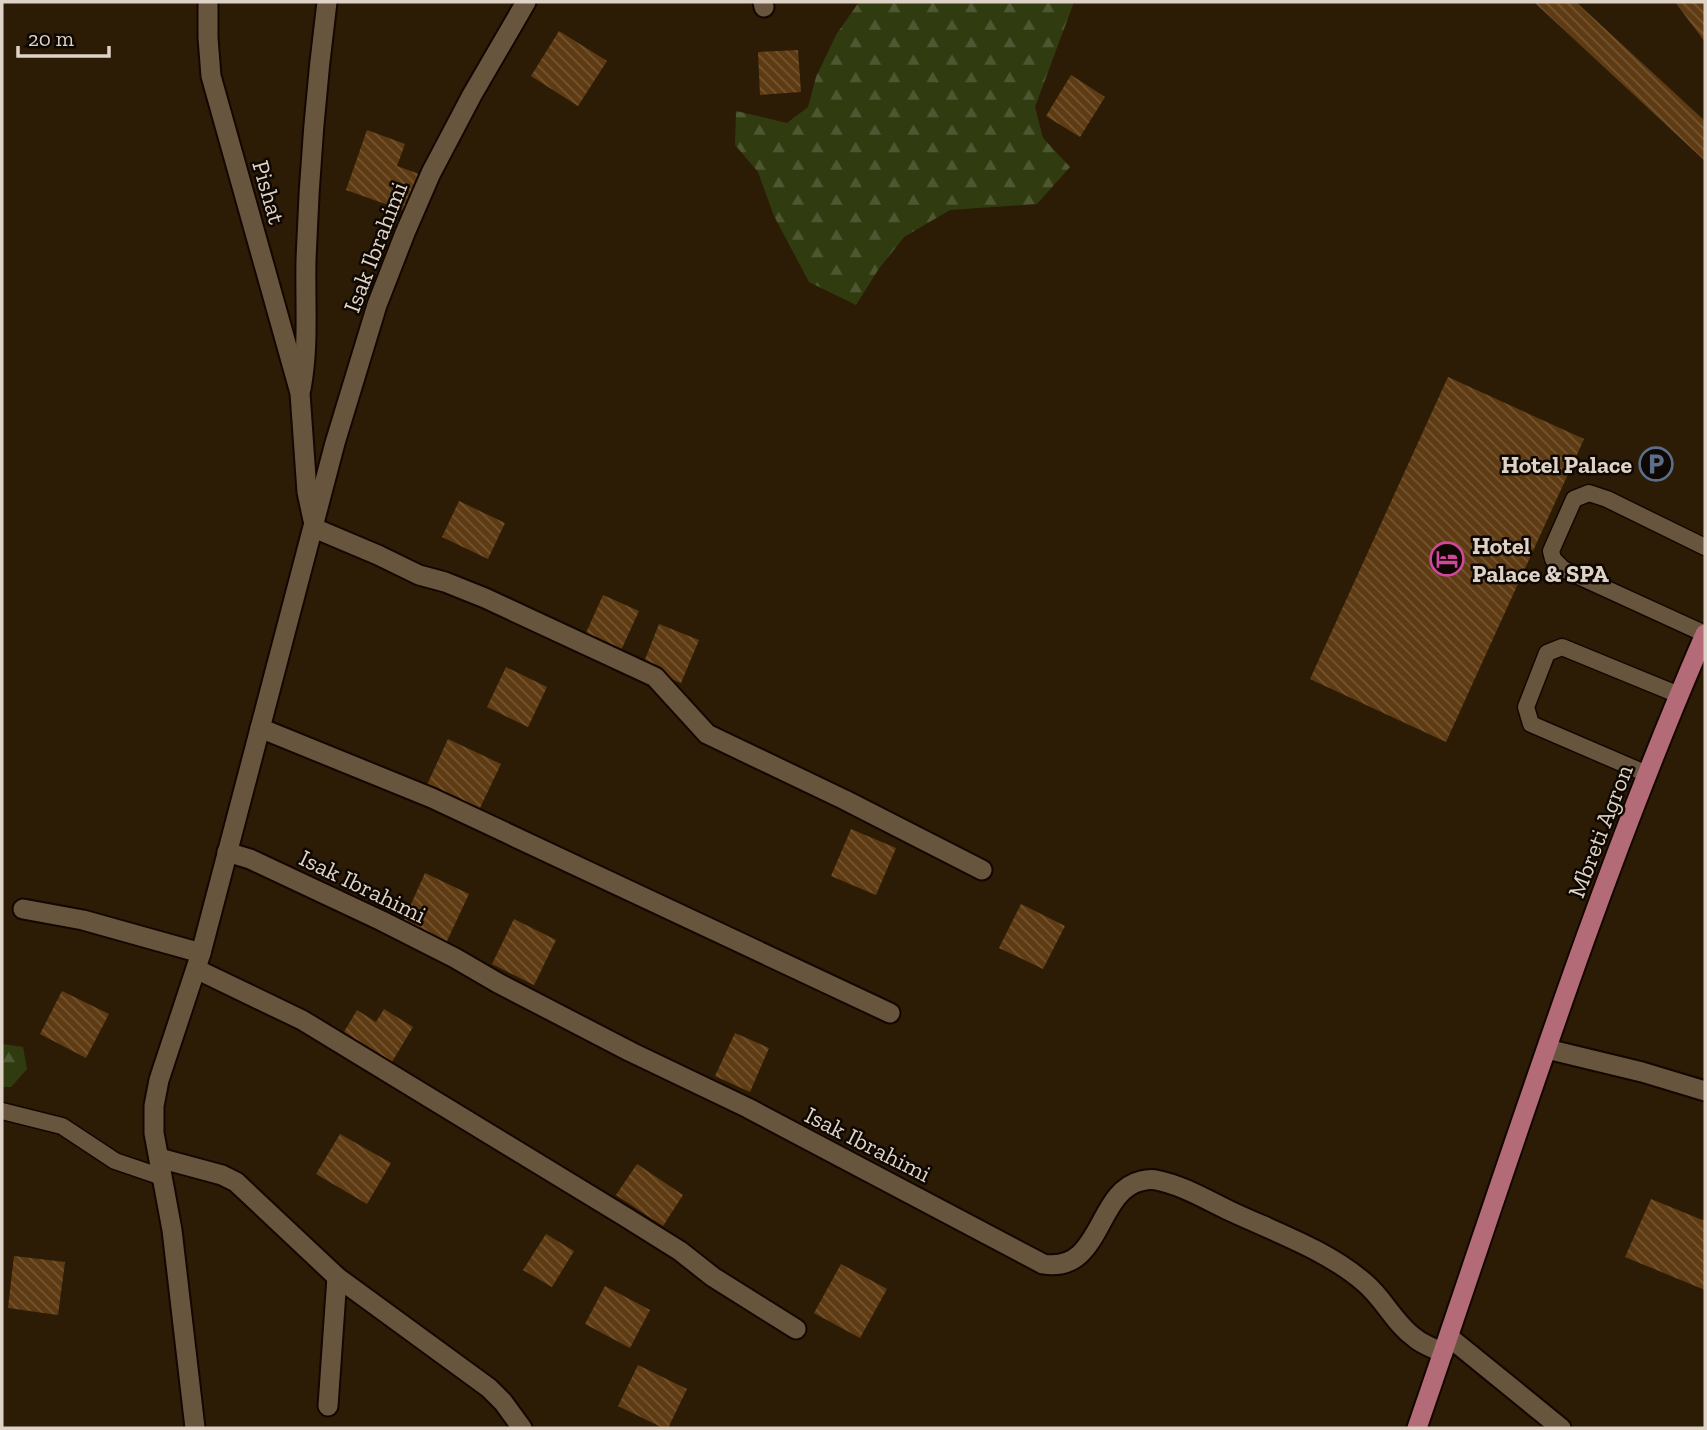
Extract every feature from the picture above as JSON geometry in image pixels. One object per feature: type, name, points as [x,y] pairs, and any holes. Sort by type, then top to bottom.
[{"type":"main road","name":"Mbreti Agron","points":[[1417,1428],[1628,820],[1705,634]]},
{"type":"street","name":"Pishat","points":[[208,2],[211,76],[300,393],[307,492],[314,528]]},
{"type":"street","name":"Pishat","points":[[300,393],[306,361],[306,262],[310,177],[327,2]]},
{"type":"street","name":"Isak Ibrahimi","points":[[195,1428],[172,1230],[154,1133],[154,1106],[159,1080],[199,961],[359,361],[405,233],[431,173],[472,94],[526,2]]},
{"type":"street","points":[[314,528],[419,575],[485,598],[655,677],[707,734],[982,870]]},
{"type":"street","points":[[260,728],[432,798],[890,1013]]},
{"type":"street","name":"Isak Ibrahimi","points":[[227,852],[250,859],[382,921],[619,1045],[748,1108],[1043,1264],[1066,1264],[1078,1255],[1100,1228],[1115,1200],[1128,1186],[1155,1179],[1189,1192],[1328,1257],[1365,1282],[1416,1340],[1446,1345]]},
{"type":"street","points":[[23,909],[83,920],[199,961],[302,1020],[624,1216],[680,1251],[713,1277],[796,1329]]},
{"type":"street","points":[[1547,1049],[1642,1072],[1705,1091]]},
{"type":"street","points":[[160,1167],[222,1175],[236,1182],[337,1277],[489,1388],[522,1428]]},
{"type":"street","points":[[328,1406],[337,1277]]},
{"type":"street","points":[[1446,1345],[1561,1428]]},
{"type":"lane","points":[[1705,547],[1589,492],[1574,499],[1551,551],[1553,559],[1563,569],[1705,634]]},
{"type":"lane","points":[[1647,774],[1531,724],[1526,707],[1547,653],[1562,647],[1679,695]]},
{"type":"lane","points":[[2,1111],[62,1126],[115,1161],[160,1167]]},
{"type":"green space","points":[[859,2],[1074,2],[1035,107],[1043,138],[1070,167],[1037,204],[950,210],[904,237],[878,270],[856,305],[809,282],[774,216],[758,172],[735,145],[736,111],[787,123],[808,107],[816,77],[836,35]]},
{"type":"green space","points":[[2,1044],[23,1047],[27,1069],[11,1087],[2,1087]]},
{"type":"building","points":[[1534,2],[1576,2],[1705,121],[1705,161]]},
{"type":"building","points":[[1675,2],[1705,2],[1705,42]]},
{"type":"building","points":[[559,31],[607,61],[578,106],[531,76]]},
{"type":"building","points":[[798,50],[801,92],[760,95],[758,52]]},
{"type":"building","points":[[1071,75],[1105,97],[1080,137],[1046,116]]},
{"type":"building","points":[[367,130],[405,144],[397,166],[422,175],[408,212],[346,190]]},
{"type":"building","name":"Hotel Palace & SPA","points":[[1448,377],[1584,439],[1446,742],[1310,679]]},
{"type":"building","points":[[459,501],[505,523],[488,559],[442,537]]},
{"type":"building","points":[[603,595],[639,611],[617,659],[582,642]]},
{"type":"building","points":[[659,624],[699,640],[681,683],[642,667]]},
{"type":"building","points":[[506,667],[547,687],[528,727],[487,707]]},
{"type":"building","points":[[448,739],[501,764],[478,812],[426,787]]},
{"type":"building","points":[[851,829],[896,848],[876,895],[831,876]]},
{"type":"building","points":[[425,873],[469,894],[446,943],[403,922]]},
{"type":"building","points":[[1021,904],[1065,926],[1043,969],[999,948]]},
{"type":"building","points":[[514,919],[556,940],[534,985],[492,964]]},
{"type":"building","points":[[62,991],[109,1014],[86,1058],[40,1034]]},
{"type":"building","points":[[384,1009],[413,1027],[392,1062],[344,1032],[357,1010],[376,1022]]},
{"type":"building","points":[[735,1033],[769,1048],[750,1092],[715,1076]]},
{"type":"building","points":[[340,1134],[391,1163],[367,1204],[316,1174]]},
{"type":"building","points":[[637,1164],[683,1195],[663,1226],[616,1195]]},
{"type":"building","points":[[1651,1199],[1705,1221],[1705,1290],[1625,1257]]},
{"type":"building","points":[[546,1234],[574,1251],[552,1287],[523,1270]]},
{"type":"building","points":[[14,1256],[65,1262],[58,1315],[8,1308]]},
{"type":"building","points":[[841,1264],[887,1289],[860,1338],[814,1313]]},
{"type":"building","points":[[605,1286],[650,1310],[630,1348],[585,1324]]},
{"type":"building","points":[[638,1365],[687,1389],[668,1428],[618,1406]]},
{"type":"place","name":"Hotel Palace","points":[[1656,464]]},
{"type":"place","name":"Hotel Palace & SPA","points":[[1447,559]]}]
